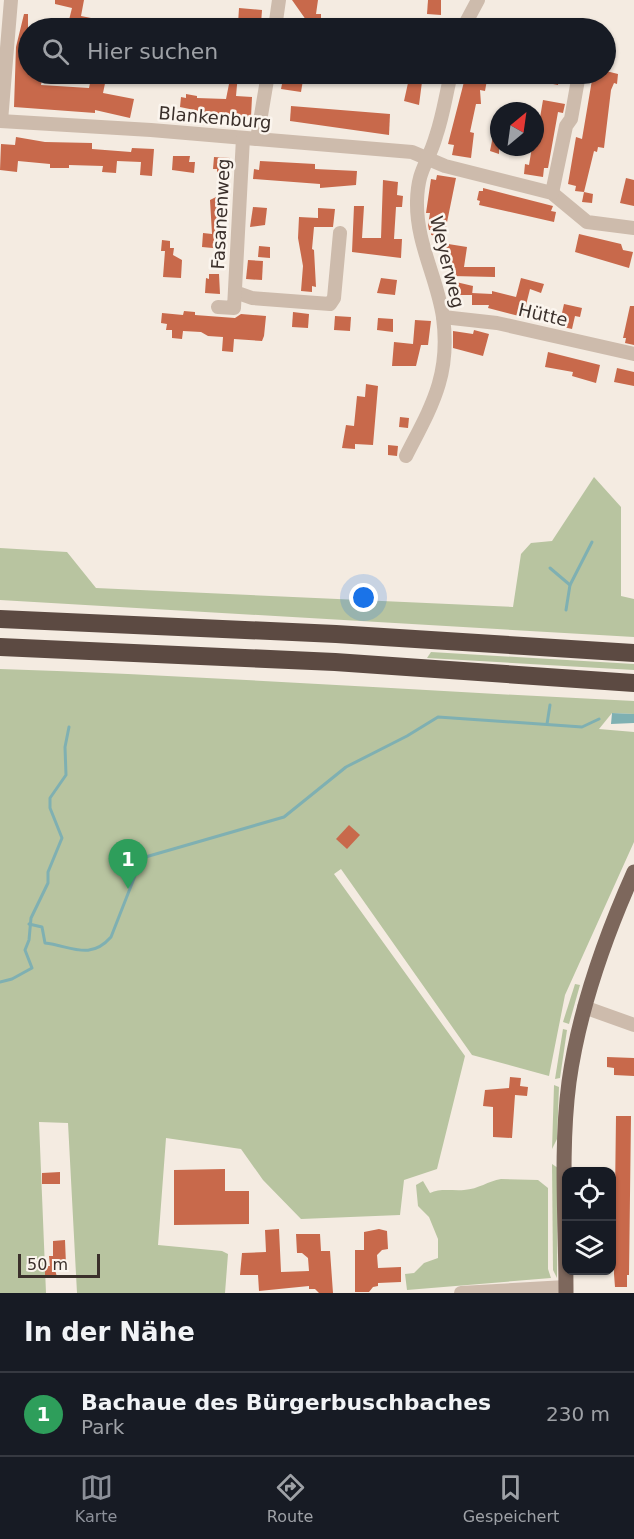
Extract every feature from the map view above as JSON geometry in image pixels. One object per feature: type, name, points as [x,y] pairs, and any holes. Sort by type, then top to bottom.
[{"type":"highway","points":[[0,619],[336,634],[634,653]]},
{"type":"highway","points":[[0,647],[335,662],[634,683]]},
{"type":"main road","points":[[566,1290],[566,1115],[571,1071],[584,1007],[634,872]]},
{"type":"street","points":[[0,122],[11,0]]},
{"type":"street","points":[[276,18],[279,0]]},
{"type":"street","points":[[468,18],[478,0]]},
{"type":"street","points":[[257,139],[266,84]]},
{"type":"street","name":"Weyerweg","points":[[406,456],[437,394],[444,372],[443,317],[417,228],[418,183],[426,157],[436,138],[449,84]]},
{"type":"street","points":[[577,84],[571,119],[566,126],[552,193],[587,222],[634,228]]},
{"type":"street","name":"Blankenburg","points":[[0,122],[412,152],[445,166],[552,193]]},
{"type":"street","name":"Fasanenweg","points":[[218,307],[234,308],[243,138]]},
{"type":"street","name":"Fasanenweg","points":[[235,292],[252,298],[330,304],[334,298],[340,233]]},
{"type":"street","name":"Hütte","points":[[443,317],[497,323],[634,354]]},
{"type":"street","points":[[584,1007],[634,1025]]},
{"type":"street","points":[[461,1293],[566,1290]]},
{"type":"green space","points":[[594,477],[621,507],[621,596],[634,599],[634,637],[0,600],[0,548],[67,552],[96,588],[513,607],[521,554],[531,543],[552,541]]},
{"type":"green space","points":[[431,652],[634,664],[634,670],[427,658]]},
{"type":"green space","points":[[0,669],[634,701],[634,714],[612,713],[599,729],[634,732],[634,842],[565,995],[549,1076],[472,1055],[341,869],[334,874],[465,1056],[437,1169],[404,1180],[400,1215],[301,1219],[263,1180],[241,1149],[166,1138],[158,1245],[222,1251],[228,1254],[225,1293],[77,1293],[68,1123],[39,1122],[46,1293],[0,1293]]},
{"type":"green space","points":[[575,984],[580,985],[569,1024],[563,1022]]},
{"type":"green space","points":[[563,1029],[567,1030],[560,1078],[555,1079]]},
{"type":"green space","points":[[554,1085],[559,1087],[557,1139],[552,1149]]},
{"type":"green space","points":[[552,1164],[558,1168],[557,1278],[553,1270]]},
{"type":"green space","points":[[501,1179],[538,1180],[548,1188],[548,1269],[551,1278],[407,1290],[405,1274],[414,1273],[424,1263],[438,1258],[438,1239],[429,1217],[418,1206],[416,1185],[423,1181],[430,1193],[469,1189]]},
{"type":"water","points":[[612,713],[634,714],[634,723],[611,724]]},
{"type":"building","points":[[55,0],[84,0],[81,16],[91,18],[70,18],[72,8],[55,4]]},
{"type":"building","points":[[292,0],[318,0],[316,14],[321,14],[321,18],[305,18]]},
{"type":"building","points":[[428,0],[441,0],[441,15],[427,14]]},
{"type":"building","points":[[239,8],[262,10],[261,18],[238,18]]},
{"type":"building","points":[[18,39],[18,84],[89,88],[90,84],[105,84],[103,93],[134,99],[130,118],[95,110],[95,113],[14,107]]},
{"type":"building","points":[[229,84],[237,84],[236,96],[252,97],[251,117],[204,114],[204,112],[180,107],[181,97],[186,98],[186,94],[197,96],[197,98],[226,99]]},
{"type":"building","points":[[282,84],[302,84],[301,92],[281,89]]},
{"type":"building","points":[[408,84],[422,84],[419,105],[404,101]]},
{"type":"building","points":[[463,84],[486,84],[485,91],[480,90],[481,104],[476,104],[470,132],[474,133],[471,158],[452,155],[454,145],[448,144]]},
{"type":"building","points":[[591,84],[614,84],[604,148],[598,147],[597,152],[594,151],[584,192],[575,191],[576,186],[568,184],[576,137],[582,139]]},
{"type":"building","points":[[543,100],[565,104],[563,113],[558,112],[548,168],[544,168],[543,177],[524,174],[525,164],[529,165],[530,156],[544,156]]},
{"type":"building","points":[[291,106],[390,114],[389,135],[290,121]]},
{"type":"building","points":[[16,137],[45,142],[92,143],[92,149],[131,152],[132,148],[154,149],[152,176],[140,175],[141,162],[117,161],[116,173],[102,172],[103,166],[69,165],[69,168],[50,168],[50,164],[18,161],[17,172],[0,170],[1,144],[15,145]]},
{"type":"building","points":[[173,156],[190,156],[189,162],[195,162],[194,173],[172,170]]},
{"type":"building","points":[[214,157],[230,158],[228,177],[217,176],[217,169],[213,169]]},
{"type":"building","points":[[260,161],[315,164],[315,169],[357,171],[356,185],[320,188],[320,184],[253,179],[254,169],[259,170]]},
{"type":"building","points":[[437,175],[456,178],[444,237],[431,235],[432,230],[429,230],[428,225],[430,213],[426,213],[431,179],[436,180]]},
{"type":"building","points":[[626,178],[634,180],[634,206],[620,203]]},
{"type":"building","points":[[383,180],[398,182],[397,195],[403,196],[402,207],[396,207],[394,239],[402,239],[401,258],[352,252],[354,206],[364,206],[362,238],[381,238]]},
{"type":"building","points":[[483,188],[553,206],[551,211],[556,212],[554,222],[479,205],[480,201],[477,200],[479,191],[483,191]]},
{"type":"building","points":[[584,192],[593,194],[592,203],[582,202]]},
{"type":"building","points":[[216,197],[227,201],[223,249],[202,247],[203,233],[212,234],[210,200]]},
{"type":"building","points":[[253,207],[267,208],[265,225],[250,227]]},
{"type":"building","points":[[318,208],[335,209],[333,227],[314,227],[312,249],[314,250],[316,287],[312,286],[312,292],[301,291],[303,266],[298,238],[299,217],[318,218]]},
{"type":"building","points":[[579,234],[621,244],[623,250],[633,252],[629,268],[575,252]]},
{"type":"building","points":[[162,240],[170,241],[170,248],[174,248],[173,255],[182,260],[181,278],[163,277],[165,251],[161,251]]},
{"type":"building","points":[[442,243],[467,247],[464,267],[495,267],[495,277],[452,276],[453,263],[442,261]]},
{"type":"building","points":[[259,246],[270,247],[270,258],[258,257]]},
{"type":"building","points":[[248,260],[263,261],[262,280],[246,279]]},
{"type":"building","points":[[209,274],[219,274],[220,294],[205,293],[206,278],[209,279]]},
{"type":"building","points":[[381,278],[397,280],[395,295],[377,293]]},
{"type":"building","points":[[521,278],[544,284],[541,293],[530,289],[523,317],[488,308],[489,305],[472,305],[472,293],[492,294],[492,291],[516,297]]},
{"type":"building","points":[[456,282],[473,286],[472,295],[456,295]]},
{"type":"building","points":[[564,304],[582,308],[580,317],[575,316],[572,329],[559,326]]},
{"type":"building","points":[[630,306],[634,306],[634,345],[625,343],[626,338],[623,338]]},
{"type":"building","points":[[184,311],[195,312],[195,315],[235,318],[241,314],[266,316],[264,336],[262,341],[234,339],[233,352],[222,351],[223,337],[183,331],[182,339],[172,338],[172,330],[166,330],[167,324],[161,323],[162,313],[183,315]]},
{"type":"building","points":[[293,312],[309,314],[308,328],[292,327]]},
{"type":"building","points":[[335,316],[351,317],[350,331],[334,330]]},
{"type":"building","points":[[378,318],[393,319],[393,332],[377,330]]},
{"type":"building","points":[[415,320],[431,321],[428,345],[421,345],[416,366],[392,366],[394,342],[413,344]]},
{"type":"building","points":[[474,330],[489,334],[483,356],[453,348],[453,331],[473,334]]},
{"type":"building","points":[[548,352],[600,365],[596,383],[572,376],[573,372],[545,367]]},
{"type":"building","points":[[617,368],[634,372],[634,386],[614,382]]},
{"type":"building","points":[[366,384],[378,386],[373,445],[355,444],[355,449],[342,448],[346,425],[354,426],[357,396],[365,397]]},
{"type":"building","points":[[400,417],[409,418],[408,428],[399,427]]},
{"type":"building","points":[[388,445],[398,446],[397,456],[388,455]]},
{"type":"building","points":[[349,825],[360,835],[347,849],[336,839]]},
{"type":"building","points":[[607,1057],[634,1058],[634,1076],[614,1075],[614,1068],[607,1067]]},
{"type":"building","points":[[510,1077],[521,1078],[520,1086],[528,1087],[527,1096],[515,1095],[512,1138],[493,1137],[493,1107],[483,1106],[485,1090],[509,1088]]},
{"type":"building","points":[[616,1116],[631,1116],[627,1287],[615,1287]]},
{"type":"building","points":[[225,1169],[225,1191],[249,1191],[249,1224],[174,1225],[174,1170]]},
{"type":"building","points":[[60,1172],[60,1184],[42,1184],[42,1173]]},
{"type":"building","points":[[279,1229],[281,1272],[309,1271],[308,1258],[302,1253],[297,1253],[296,1234],[320,1234],[321,1251],[330,1251],[333,1293],[319,1293],[315,1289],[309,1289],[309,1286],[259,1291],[258,1275],[240,1275],[242,1253],[266,1252],[265,1230]]},
{"type":"building","points":[[379,1229],[387,1231],[388,1249],[382,1250],[377,1255],[378,1268],[401,1267],[401,1282],[378,1283],[378,1286],[373,1287],[369,1292],[355,1292],[355,1250],[364,1250],[364,1232]]},
{"type":"building","points":[[65,1240],[66,1265],[54,1266],[57,1277],[45,1277],[45,1266],[50,1266],[49,1256],[53,1256],[53,1241]]},
{"type":"waterway","points":[[566,610],[570,585],[592,542]]},
{"type":"waterway","points":[[550,568],[570,585]]},
{"type":"waterway","points":[[547,724],[550,705]]},
{"type":"waterway","points":[[29,924],[42,927],[45,943],[80,950],[88,950],[103,944],[111,937],[142,858],[284,817],[346,767],[407,736],[438,717],[582,727],[599,719]]},
{"type":"waterway","points":[[0,982],[12,979],[32,968],[25,950],[29,940],[31,918],[48,883],[48,872],[62,838],[50,808],[50,798],[66,775],[65,747],[69,727]]},
{"type":"place","name":"Bachaue des Bürgerbuschbaches","points":[[128,889]]}]
